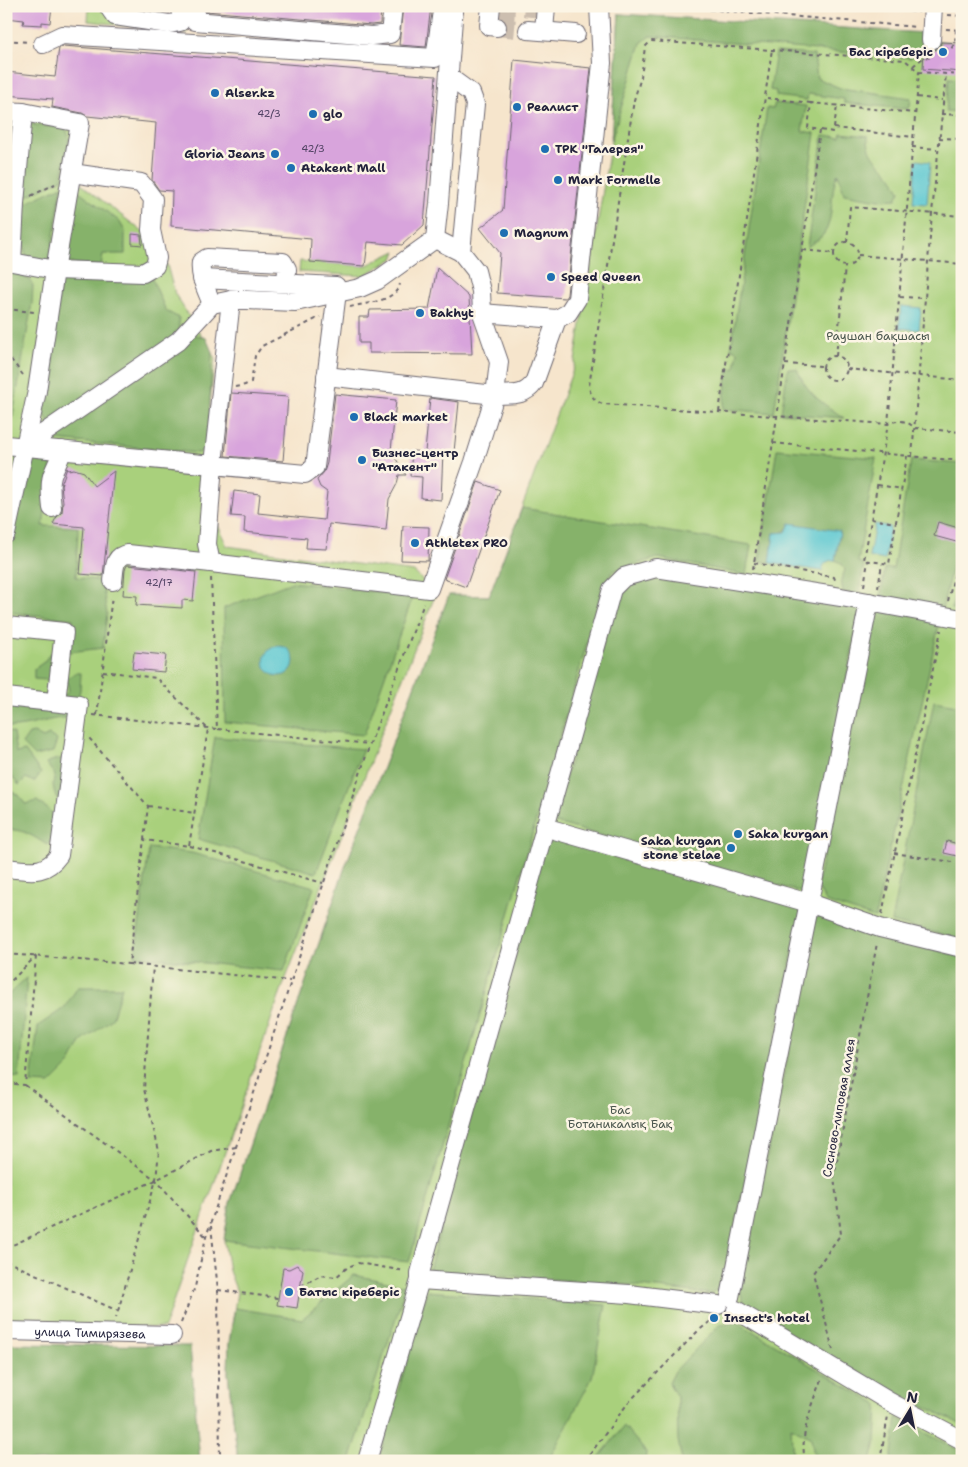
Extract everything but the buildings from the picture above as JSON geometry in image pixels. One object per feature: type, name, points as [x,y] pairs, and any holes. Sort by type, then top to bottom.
[{"type":"lane","points":[[108,6],[115,16],[169,24],[180,22],[182,6]]},
{"type":"lane","points":[[126,6],[129,14],[132,16],[169,20],[175,16],[176,6]]},
{"type":"lane","points":[[196,6],[195,21],[371,36],[390,34],[393,6]]},
{"type":"lane","points":[[491,6],[489,26],[497,27]]},
{"type":"lane","points":[[326,376],[495,394],[520,394],[529,390],[534,382],[557,320],[568,313],[577,299],[602,63],[599,6]]},
{"type":"lane","points":[[25,446],[178,340],[212,304],[230,300],[294,302],[360,288],[378,280],[435,239],[439,210],[454,9],[442,11],[436,58],[62,35],[44,44]]},
{"type":"lane","points":[[536,23],[576,34]]},
{"type":"lane","points":[[449,77],[471,93],[474,104],[461,252]]},
{"type":"lane","points":[[6,534],[37,391],[55,270],[65,178],[80,123],[14,111],[15,204],[12,262],[55,270],[143,273],[155,266],[157,258],[151,230],[153,199],[142,183],[65,178]]},
{"type":"lane","points":[[113,581],[117,559],[121,555],[128,554],[429,589],[474,462],[495,394],[499,362],[482,313],[481,291],[476,271],[461,252],[435,239]]},
{"type":"lane","points":[[212,304],[202,278],[360,288]]},
{"type":"lane","points":[[6,445],[305,474],[315,467],[333,310],[337,292]]},
{"type":"lane","points":[[211,563],[207,544],[213,464],[230,300]]},
{"type":"lane","points":[[482,313],[557,320]]},
{"type":"lane","points":[[52,508],[50,490],[52,476],[62,450]]},
{"type":"lane","points":[[367,1461],[612,589],[624,577],[656,568],[841,596],[962,619]]},
{"type":"lane","points":[[726,1306],[869,602]]},
{"type":"lane","points":[[6,626],[64,632],[56,702]]},
{"type":"lane","points":[[6,697],[79,705],[59,855],[52,865],[41,871],[6,868]]},
{"type":"lane","points":[[544,827],[809,903],[880,928],[962,948]]},
{"type":"lane","points":[[420,1276],[629,1294],[726,1306],[890,1402],[962,1440]]},
{"type":"lane","name":"улица Тимирязева","points":[[6,1331],[172,1335]]},
{"type":"path","points":[[670,6],[932,22],[962,16]]},
{"type":"path","points":[[846,6],[932,22],[956,30],[962,30]]},
{"type":"path","points":[[955,43],[956,30]]},
{"type":"path","points":[[6,40],[44,44]]},
{"type":"path","points":[[962,75],[919,72],[905,60],[651,41],[645,47],[641,77],[634,100],[589,386],[590,393],[597,402],[602,404],[888,424],[902,420],[909,422],[915,428],[962,432]]},
{"type":"path","points":[[719,412],[772,49]]},
{"type":"path","points":[[913,66],[924,57]]},
{"type":"path","points":[[907,456],[889,564],[864,560],[888,424],[919,72]]},
{"type":"path","points":[[912,456],[932,214],[946,74]]},
{"type":"path","points":[[917,97],[943,100]]},
{"type":"path","points":[[766,98],[915,113]]},
{"type":"path","points":[[812,103],[808,128],[833,132],[837,106]]},
{"type":"path","points":[[941,114],[962,116]]},
{"type":"path","points":[[834,128],[913,137]]},
{"type":"path","points":[[751,582],[820,130]]},
{"type":"path","points":[[939,138],[962,139]]},
{"type":"path","points":[[912,147],[938,149]]},
{"type":"path","points":[[15,204],[65,178]]},
{"type":"path","points":[[847,242],[850,207],[962,216]]},
{"type":"path","points":[[847,242],[855,246],[858,255],[856,262],[845,267],[837,263],[833,253],[837,246],[847,242]]},
{"type":"path","points":[[802,250],[833,253]]},
{"type":"path","points":[[858,255],[962,264]]},
{"type":"path","points":[[836,356],[845,267]]},
{"type":"path","points":[[899,296],[925,298]]},
{"type":"path","points":[[6,310],[48,313]]},
{"type":"path","points":[[896,336],[922,338]]},
{"type":"path","points":[[6,353],[26,379]]},
{"type":"path","points":[[836,356],[844,359],[847,369],[842,378],[833,380],[826,377],[822,366],[828,357],[836,356]]},
{"type":"path","points":[[785,364],[822,366]]},
{"type":"path","points":[[847,369],[962,380]]},
{"type":"path","points":[[773,443],[962,461]]},
{"type":"path","points":[[878,485],[902,488]]},
{"type":"path","points":[[871,519],[896,523]]},
{"type":"path","points":[[880,928],[944,616],[959,555],[962,555]]},
{"type":"path","points":[[868,560],[869,602]]},
{"type":"path","points":[[211,563],[217,729]]},
{"type":"path","points":[[754,563],[834,576],[841,596]]},
{"type":"path","points":[[869,602],[882,563]]},
{"type":"path","points":[[97,715],[113,581]]},
{"type":"path","points":[[172,1335],[181,1324],[195,1287],[206,1237],[290,981],[370,744],[429,589]]},
{"type":"path","points":[[103,671],[156,678],[208,729]]},
{"type":"path","points":[[195,813],[148,806],[78,719],[97,715],[208,729],[370,744]]},
{"type":"path","points":[[189,846],[208,729]]},
{"type":"path","points":[[129,964],[148,806]]},
{"type":"path","points":[[144,840],[189,846],[323,883]]},
{"type":"path","points":[[894,853],[952,862]]},
{"type":"path","name":"Сосново-липовая аллея","points":[[833,1368],[813,1272],[841,1234],[834,1177],[880,928]]},
{"type":"path","points":[[6,954],[153,966],[290,981]]},
{"type":"path","points":[[6,986],[36,956]]},
{"type":"path","points":[[25,1085],[36,956]]},
{"type":"path","points":[[111,1334],[156,1180],[159,1150],[144,1089],[153,966]]},
{"type":"path","points":[[6,1082],[25,1085],[156,1180],[206,1237]]},
{"type":"path","points":[[6,1248],[156,1180],[211,1151],[236,1147]]},
{"type":"path","points":[[210,1225],[218,1290],[220,1461]]},
{"type":"path","points":[[6,1261],[118,1311]]},
{"type":"path","points":[[301,1286],[321,1275],[336,1277],[348,1267],[358,1263],[420,1276]]},
{"type":"path","points":[[218,1290],[278,1298]]},
{"type":"path","points":[[586,1461],[628,1404],[698,1331],[726,1306]]},
{"type":"path","points":[[805,1461],[802,1448],[809,1415],[833,1368]]},
{"type":"path","points":[[880,1461],[890,1402]]},
{"type":"green space","points":[[89,6],[105,6],[177,29],[186,10],[189,25],[187,33],[88,21]]},
{"type":"green space","name":"Бас Ботаникалық Бақ","points":[[619,14],[962,43],[962,1461],[238,1461],[228,1373],[229,1343],[237,1292],[229,1271],[224,1240],[230,1203],[344,870],[449,595],[489,596],[574,367],[611,141]]},
{"type":"green space","points":[[619,14],[925,33],[924,47],[911,58],[650,36],[641,43],[611,141]]},
{"type":"green space","points":[[776,52],[814,55],[817,78],[840,88],[911,98],[910,107],[907,109],[844,103],[844,99],[808,94],[807,100],[776,96],[776,91],[770,90]]},
{"type":"green space","points":[[949,78],[962,79],[962,112],[946,111]]},
{"type":"green space","points":[[775,103],[806,106],[802,131],[815,133],[774,413],[723,409],[728,368],[735,369],[738,351],[731,349],[767,108],[773,109]]},
{"type":"green space","points":[[6,104],[87,122],[80,183],[162,247],[175,294],[215,358],[201,486],[227,546],[414,572],[436,593],[281,991],[164,1328],[6,1322]]},
{"type":"green space","points":[[6,123],[9,123],[15,131],[6,214]]},
{"type":"green space","points":[[27,124],[66,128],[69,138],[62,179],[21,199]]},
{"type":"green space","points":[[841,133],[868,136],[868,143],[872,154],[892,177],[900,191],[896,199],[879,200],[844,194],[838,173],[835,180],[831,214],[827,229],[821,237],[807,247],[823,135],[840,137]]},
{"type":"green space","points":[[62,186],[50,259],[41,261],[27,258],[22,232],[22,205]]},
{"type":"green space","points":[[75,188],[119,221],[125,231],[125,254],[103,254],[101,266],[68,263]]},
{"type":"green space","points":[[396,251],[393,259],[363,276],[299,272],[300,261],[365,266]]},
{"type":"green space","points":[[6,268],[28,279],[33,285],[32,303],[9,440],[6,439]]},
{"type":"green space","points":[[151,276],[166,311],[179,318],[179,333],[49,423],[44,411],[61,277]]},
{"type":"green space","points":[[192,334],[206,338],[212,352],[208,448],[198,453],[56,440],[58,430]]},
{"type":"green space","points":[[788,368],[797,369],[811,392],[844,418],[781,413]]},
{"type":"green space","points":[[777,449],[876,458],[858,562],[864,564],[859,595],[843,592],[841,580],[845,570],[842,564],[835,560],[840,532],[788,528],[781,533],[774,533],[770,563],[759,561]]},
{"type":"green space","points":[[24,455],[52,458],[43,526],[78,527],[76,577],[102,581],[107,614],[103,648],[69,652],[73,619],[6,612],[6,555]]},
{"type":"green space","points":[[911,460],[962,464],[962,551],[956,550],[942,609],[880,599],[885,568],[893,569]]},
{"type":"green space","points":[[522,508],[751,545],[746,575],[658,558],[613,571],[604,584],[409,1262],[224,1240],[230,1203],[344,870],[449,595],[489,596]]},
{"type":"green space","points":[[962,565],[962,611],[951,609]]},
{"type":"green space","points":[[665,575],[861,606],[804,893],[553,822],[614,605],[624,591],[634,582],[640,579]]},
{"type":"green space","points":[[292,582],[413,596],[364,735],[225,722],[224,608]]},
{"type":"green space","points":[[874,608],[940,620],[875,918],[826,902],[817,886]]},
{"type":"green space","points":[[50,653],[55,654],[56,670],[48,680],[34,679],[34,669],[44,662]]},
{"type":"green space","points":[[74,673],[81,673],[80,690],[72,718],[6,727],[6,690],[60,698],[69,691],[67,680]]},
{"type":"green space","points":[[934,701],[962,706],[962,939],[891,922]]},
{"type":"green space","points":[[6,731],[13,733],[16,753],[25,751],[41,773],[34,782],[26,778],[19,785],[13,778],[6,779]]},
{"type":"green space","points":[[34,733],[43,738],[49,735],[57,740],[53,752],[34,756],[22,744],[29,734]]},
{"type":"green space","points":[[215,737],[363,749],[316,873],[198,839]]},
{"type":"green space","points":[[66,758],[60,803],[54,789],[55,775],[46,763]]},
{"type":"green space","points":[[10,791],[19,795],[25,804],[37,801],[60,821],[55,838],[47,845],[33,836],[18,830],[6,830],[6,793]]},
{"type":"green space","points":[[548,834],[802,908],[723,1285],[711,1294],[631,1285],[429,1270]]},
{"type":"green space","points":[[149,848],[192,853],[314,887],[284,971],[135,956]]},
{"type":"green space","points":[[816,915],[962,957],[962,1425],[822,1355],[745,1307],[740,1291]]},
{"type":"green space","points":[[27,977],[19,1078],[6,1076],[6,997]]},
{"type":"green space","points":[[78,987],[122,987],[112,1019],[81,1042],[69,1065],[50,1084],[31,1083],[38,1026],[64,1008]]},
{"type":"green space","points":[[354,1275],[406,1286],[350,1461],[238,1461],[228,1373],[229,1343],[235,1308],[302,1319]]},
{"type":"green space","points":[[427,1291],[606,1305],[592,1378],[548,1461],[378,1461]]},
{"type":"green space","points":[[737,1322],[878,1405],[876,1442],[871,1461],[815,1461],[811,1438],[791,1427],[793,1461],[682,1461],[678,1440],[677,1397],[669,1383],[675,1371],[719,1325]]},
{"type":"green space","points":[[6,1344],[190,1346],[200,1461],[6,1461]]},
{"type":"green space","points":[[897,1418],[962,1452],[962,1461],[891,1461]]},
{"type":"green space","points":[[624,1426],[646,1452],[645,1461],[596,1461]]},
{"type":"water","points":[[916,160],[930,162],[927,204],[913,203]]},
{"type":"water","points":[[901,306],[921,308],[919,330],[899,328]]},
{"type":"water","points":[[790,523],[840,531],[835,560],[826,562],[822,571],[770,563],[774,533],[786,532]]},
{"type":"water","points":[[875,524],[890,527],[885,560],[869,557]]},
{"type":"water","points":[[279,646],[290,650],[294,661],[290,672],[279,676],[268,672],[264,661],[268,650]]},
{"type":"tunnel","points":[[505,27],[506,6]]},
{"type":"tunnel","points":[[532,17],[533,6]]},
{"type":"tunnel","points":[[497,27],[528,30]]},
{"type":"place","name":"Бас кіреберіс","points":[[943,52]]},
{"type":"place","name":"Alser.kz","points":[[215,93]]},
{"type":"place","name":"Реалист","points":[[517,107]]},
{"type":"place","name":"glo","points":[[313,114]]},
{"type":"place","name":"ТРК \"Галерея\"","points":[[545,149]]},
{"type":"place","name":"Gloria Jeans","points":[[275,154]]},
{"type":"place","name":"Atakent Mall","points":[[291,168]]},
{"type":"place","name":"Mark Formelle","points":[[558,180]]},
{"type":"place","name":"Magnum","points":[[504,233]]},
{"type":"place","name":"Speed Queen","points":[[551,277]]},
{"type":"place","name":"Bakhyt","points":[[420,313]]},
{"type":"place","name":"Black market","points":[[354,417]]},
{"type":"place","name":"Бизнес-центр \"Атакент\"","points":[[362,460]]},
{"type":"place","name":"Athletex PRO","points":[[415,543]]},
{"type":"place","name":"Saka kurgan","points":[[738,834]]},
{"type":"place","name":"Saka kurgan stone stelae","points":[[731,848]]},
{"type":"place","name":"Батыс кіреберіс","points":[[289,1292]]},
{"type":"place","name":"Insect's hotel","points":[[714,1318]]},
{"type":"park label","name":"Раушан бақшасы","points":[[878,336]]}]
